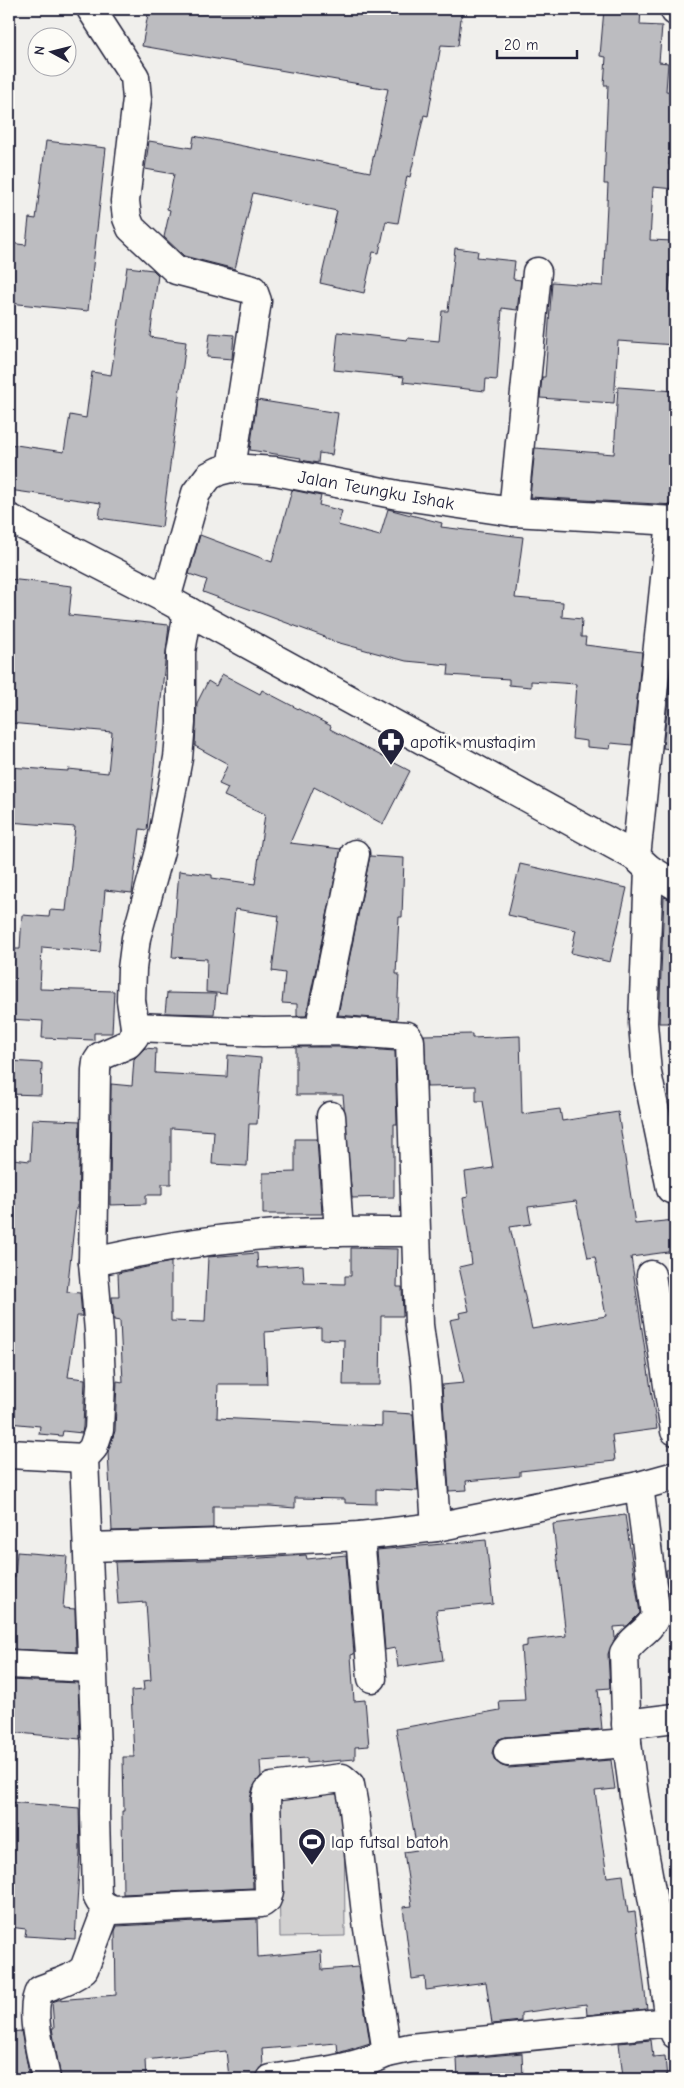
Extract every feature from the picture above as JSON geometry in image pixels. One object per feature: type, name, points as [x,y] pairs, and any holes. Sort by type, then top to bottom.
[{"type":"street","points":[[91,9],[135,77],[138,99],[125,202],[127,218],[132,228],[176,270],[253,290],[257,301],[232,468]]},
{"type":"street","points":[[514,512],[537,272]]},
{"type":"street","name":"Jalan Teungku Ishak","points":[[136,1027],[131,1000],[132,968],[136,938],[160,851],[178,758],[181,723],[181,652],[177,605],[196,493],[209,476],[232,468],[274,471],[398,495],[514,512],[673,521]]},
{"type":"street","points":[[9,518],[177,605],[643,863],[675,885]]},
{"type":"street","points":[[671,1189],[648,1073],[643,1023],[643,863],[673,521]]},
{"type":"street","points":[[320,1031],[355,854]]},
{"type":"street","points":[[387,2053],[367,1922],[353,1800],[350,1785],[342,1778],[272,1786],[268,1791],[266,1799],[269,1891],[267,1899],[262,1903],[114,1910],[107,1908],[99,1902],[95,1814],[96,1750],[84,1458],[96,1441],[99,1430],[99,1332],[93,1262],[93,1167],[97,1062],[102,1056],[128,1044],[134,1037],[136,1027],[263,1032],[320,1031],[400,1034],[407,1036],[410,1041],[414,1232],[419,1324],[426,1378],[436,1527]]},
{"type":"street","points":[[331,1116],[339,1232]]},
{"type":"street","points":[[93,1262],[131,1253],[221,1239],[339,1232],[414,1232]]},
{"type":"street","points":[[651,1275],[675,1431]]},
{"type":"street","points":[[9,1454],[84,1458]]},
{"type":"street","points":[[88,1547],[229,1543],[360,1536],[436,1527],[639,1486],[675,1476]]},
{"type":"street","points":[[271,2079],[329,2070],[410,2048],[673,2028],[627,1733],[624,1653],[627,1646],[652,1624],[656,1616],[639,1486]]},
{"type":"street","points":[[360,1536],[372,1678]]},
{"type":"street","points":[[9,1664],[92,1668]]},
{"type":"street","points":[[508,1752],[627,1733],[675,1718]]},
{"type":"street","points":[[46,2079],[35,2017],[37,1995],[40,1990],[62,1983],[76,1976],[84,1969],[107,1908]]},
{"type":"shaded area","name":"lap futsal batoh","points":[[344,1794],[345,1936],[280,1937],[278,1795]]},
{"type":"building","points":[[149,9],[179,9],[203,13],[203,9],[462,9],[458,46],[441,45],[428,116],[424,115],[410,177],[407,176],[398,223],[386,221],[379,253],[373,252],[364,293],[320,283],[337,211],[253,193],[235,269],[184,256],[164,237],[170,210],[167,209],[174,174],[145,169],[149,141],[192,148],[194,136],[370,172],[388,89],[142,46]]},
{"type":"building","points":[[604,9],[641,9],[640,25],[662,26],[659,62],[668,63],[666,91],[674,92],[669,165],[675,165],[674,189],[653,187],[650,240],[673,241],[669,292],[675,292],[675,345],[618,341],[614,403],[540,398],[542,377],[545,377],[552,282],[603,286],[608,184],[604,184],[608,85],[604,85],[606,57],[600,56]]},
{"type":"building","points":[[46,141],[106,148],[88,311],[9,303],[9,243],[26,245],[29,218],[36,219]]},
{"type":"building","points":[[455,248],[478,251],[477,257],[515,261],[513,279],[521,280],[517,310],[502,308],[497,380],[486,379],[485,391],[403,382],[404,377],[334,370],[338,332],[407,340],[408,338],[439,341],[442,311],[448,311]]},
{"type":"building","points":[[127,267],[153,270],[158,275],[150,337],[186,342],[162,527],[99,518],[101,503],[9,490],[9,444],[64,452],[70,415],[86,418],[92,372],[111,375]]},
{"type":"building","points":[[210,333],[234,335],[232,359],[207,357]]},
{"type":"building","points":[[618,387],[675,391],[675,505],[530,497],[535,448],[614,454]]},
{"type":"building","points":[[257,400],[338,413],[332,455],[319,453],[318,463],[300,460],[301,458],[250,450]]},
{"type":"building","points":[[292,490],[321,496],[319,505],[342,511],[338,525],[380,536],[388,509],[442,523],[441,527],[523,537],[515,598],[563,602],[562,617],[582,619],[581,637],[586,637],[585,645],[642,652],[632,745],[611,743],[610,749],[587,747],[587,741],[572,739],[576,684],[531,681],[531,687],[509,685],[509,679],[448,675],[449,665],[406,661],[325,639],[325,637],[203,592],[207,580],[189,574],[200,535],[272,562]]},
{"type":"building","points":[[9,579],[72,586],[69,615],[169,625],[147,830],[140,829],[132,893],[105,890],[100,952],[42,947],[40,989],[114,991],[112,1033],[94,1033],[94,1040],[42,1038],[43,1021],[9,1019],[9,949],[20,949],[22,915],[49,917],[50,910],[66,911],[75,827],[9,822],[9,767],[68,771],[68,769],[108,773],[112,732],[9,723]]},
{"type":"building","points":[[673,655],[675,655],[675,750],[663,748]]},
{"type":"building","points":[[222,674],[260,694],[262,690],[331,726],[330,729],[410,771],[383,824],[314,787],[290,843],[341,849],[306,1016],[297,1016],[297,1004],[282,1003],[285,973],[272,971],[279,916],[235,909],[226,994],[206,992],[207,959],[172,957],[179,871],[212,875],[212,878],[255,884],[265,814],[224,796],[228,788],[219,784],[228,764],[195,746],[197,703],[208,681],[216,686]]},
{"type":"building","points":[[370,856],[404,858],[402,917],[399,917],[396,974],[399,974],[397,1020],[338,1015]]},
{"type":"building","points":[[520,864],[627,888],[610,962],[571,953],[576,930],[508,915]]},
{"type":"building","points":[[664,897],[675,901],[675,1023],[659,1023]]},
{"type":"building","points":[[167,993],[216,994],[214,1014],[165,1013]]},
{"type":"building","points":[[472,1034],[472,1038],[520,1036],[522,1114],[560,1109],[562,1121],[618,1112],[635,1224],[675,1220],[675,1251],[631,1257],[657,1429],[612,1435],[615,1461],[520,1471],[520,1476],[466,1481],[467,1490],[449,1491],[442,1385],[464,1383],[450,1320],[460,1318],[459,1313],[469,1311],[459,1267],[472,1264],[463,1198],[468,1197],[465,1172],[493,1168],[483,1101],[476,1101],[476,1086],[427,1087],[424,1035]],"holes":[[[576,1201],[588,1258],[595,1257],[606,1316],[532,1329],[510,1227],[531,1224],[528,1207]]]},
{"type":"building","points":[[296,1047],[338,1047],[395,1051],[397,1124],[394,1124],[394,1197],[352,1198],[343,1095],[296,1095]]},
{"type":"building","points":[[145,1048],[156,1049],[155,1073],[227,1077],[228,1055],[261,1058],[257,1124],[249,1124],[247,1166],[212,1164],[214,1131],[171,1128],[171,1184],[162,1184],[162,1195],[146,1195],[146,1204],[110,1205],[111,1084],[132,1086],[134,1059]]},
{"type":"building","points":[[9,1061],[42,1063],[41,1095],[9,1094]]},
{"type":"building","points":[[32,1119],[80,1121],[78,1208],[76,1208],[67,1292],[80,1293],[82,1316],[77,1316],[68,1377],[85,1379],[83,1427],[82,1433],[63,1431],[62,1436],[39,1434],[40,1426],[9,1423],[9,1208],[13,1159],[30,1161]]},
{"type":"building","points":[[295,1139],[317,1139],[322,1214],[263,1214],[263,1173],[295,1172]]},
{"type":"building","points":[[351,1248],[398,1249],[397,1287],[402,1287],[403,1316],[381,1316],[380,1385],[343,1385],[344,1340],[321,1339],[321,1328],[265,1332],[267,1384],[218,1384],[217,1418],[382,1426],[382,1412],[413,1414],[418,1491],[376,1489],[376,1504],[345,1503],[345,1499],[295,1498],[295,1508],[213,1506],[213,1528],[112,1531],[108,1452],[115,1431],[117,1381],[123,1382],[120,1321],[114,1320],[112,1297],[119,1297],[118,1273],[171,1262],[171,1321],[205,1322],[208,1257],[257,1253],[258,1268],[303,1265],[304,1283],[345,1284],[345,1276],[351,1276]]},
{"type":"building","points":[[625,1515],[640,1613],[627,1626],[614,1627],[615,1638],[608,1654],[610,1688],[598,1689],[602,1729],[506,1737],[499,1739],[492,1753],[495,1761],[509,1768],[611,1760],[615,1789],[595,1791],[607,1877],[623,1875],[628,1913],[635,1912],[647,2009],[587,2015],[586,2004],[521,2013],[521,2021],[492,2024],[486,1982],[426,1990],[425,1977],[412,1979],[403,1907],[412,1906],[404,1852],[417,1850],[396,1729],[500,1710],[499,1701],[525,1700],[521,1647],[527,1646],[527,1640],[566,1636],[553,1524]]},
{"type":"building","points":[[486,1540],[493,1604],[436,1610],[443,1660],[398,1667],[395,1648],[385,1650],[377,1550]]},
{"type":"building","points":[[17,1552],[67,1556],[63,1608],[75,1609],[76,1652],[9,1649],[9,1577],[15,1577]]},
{"type":"building","points":[[306,1555],[307,1559],[346,1555],[354,1654],[351,1655],[354,1701],[365,1700],[369,1746],[355,1747],[355,1759],[307,1763],[307,1758],[260,1761],[261,1776],[253,1787],[250,1799],[253,1888],[123,1894],[123,1757],[134,1757],[131,1691],[144,1690],[143,1681],[151,1680],[146,1602],[118,1604],[115,1562],[246,1559]]},
{"type":"building","points":[[675,1569],[675,1620],[670,1621],[671,1614],[666,1570]]},
{"type":"building","points":[[9,1680],[78,1683],[80,1739],[9,1732]]},
{"type":"building","points":[[9,1802],[79,1808],[80,1852],[75,1939],[25,1936],[26,1929],[9,1927]]},
{"type":"building","points":[[257,1919],[258,1957],[321,1951],[322,1970],[358,1967],[370,2043],[338,2053],[337,2043],[262,2049],[263,2066],[256,2075],[229,2077],[226,2051],[145,2060],[146,2079],[61,2079],[52,2028],[54,2028],[52,2002],[116,1995],[115,1931],[117,1926]]},
{"type":"building","points":[[21,2031],[30,2079],[9,2079],[9,2032]]},
{"type":"building","points":[[651,2040],[653,2057],[665,2056],[667,2079],[632,2079],[632,2077],[623,2077],[619,2043]]},
{"type":"building","points":[[522,2053],[523,2079],[458,2079],[457,2059]]},
{"type":"place","name":"apotik mustaqim","points":[[391,766]]},
{"type":"place","name":"lap futsal batoh","points":[[312,1866]]}]
